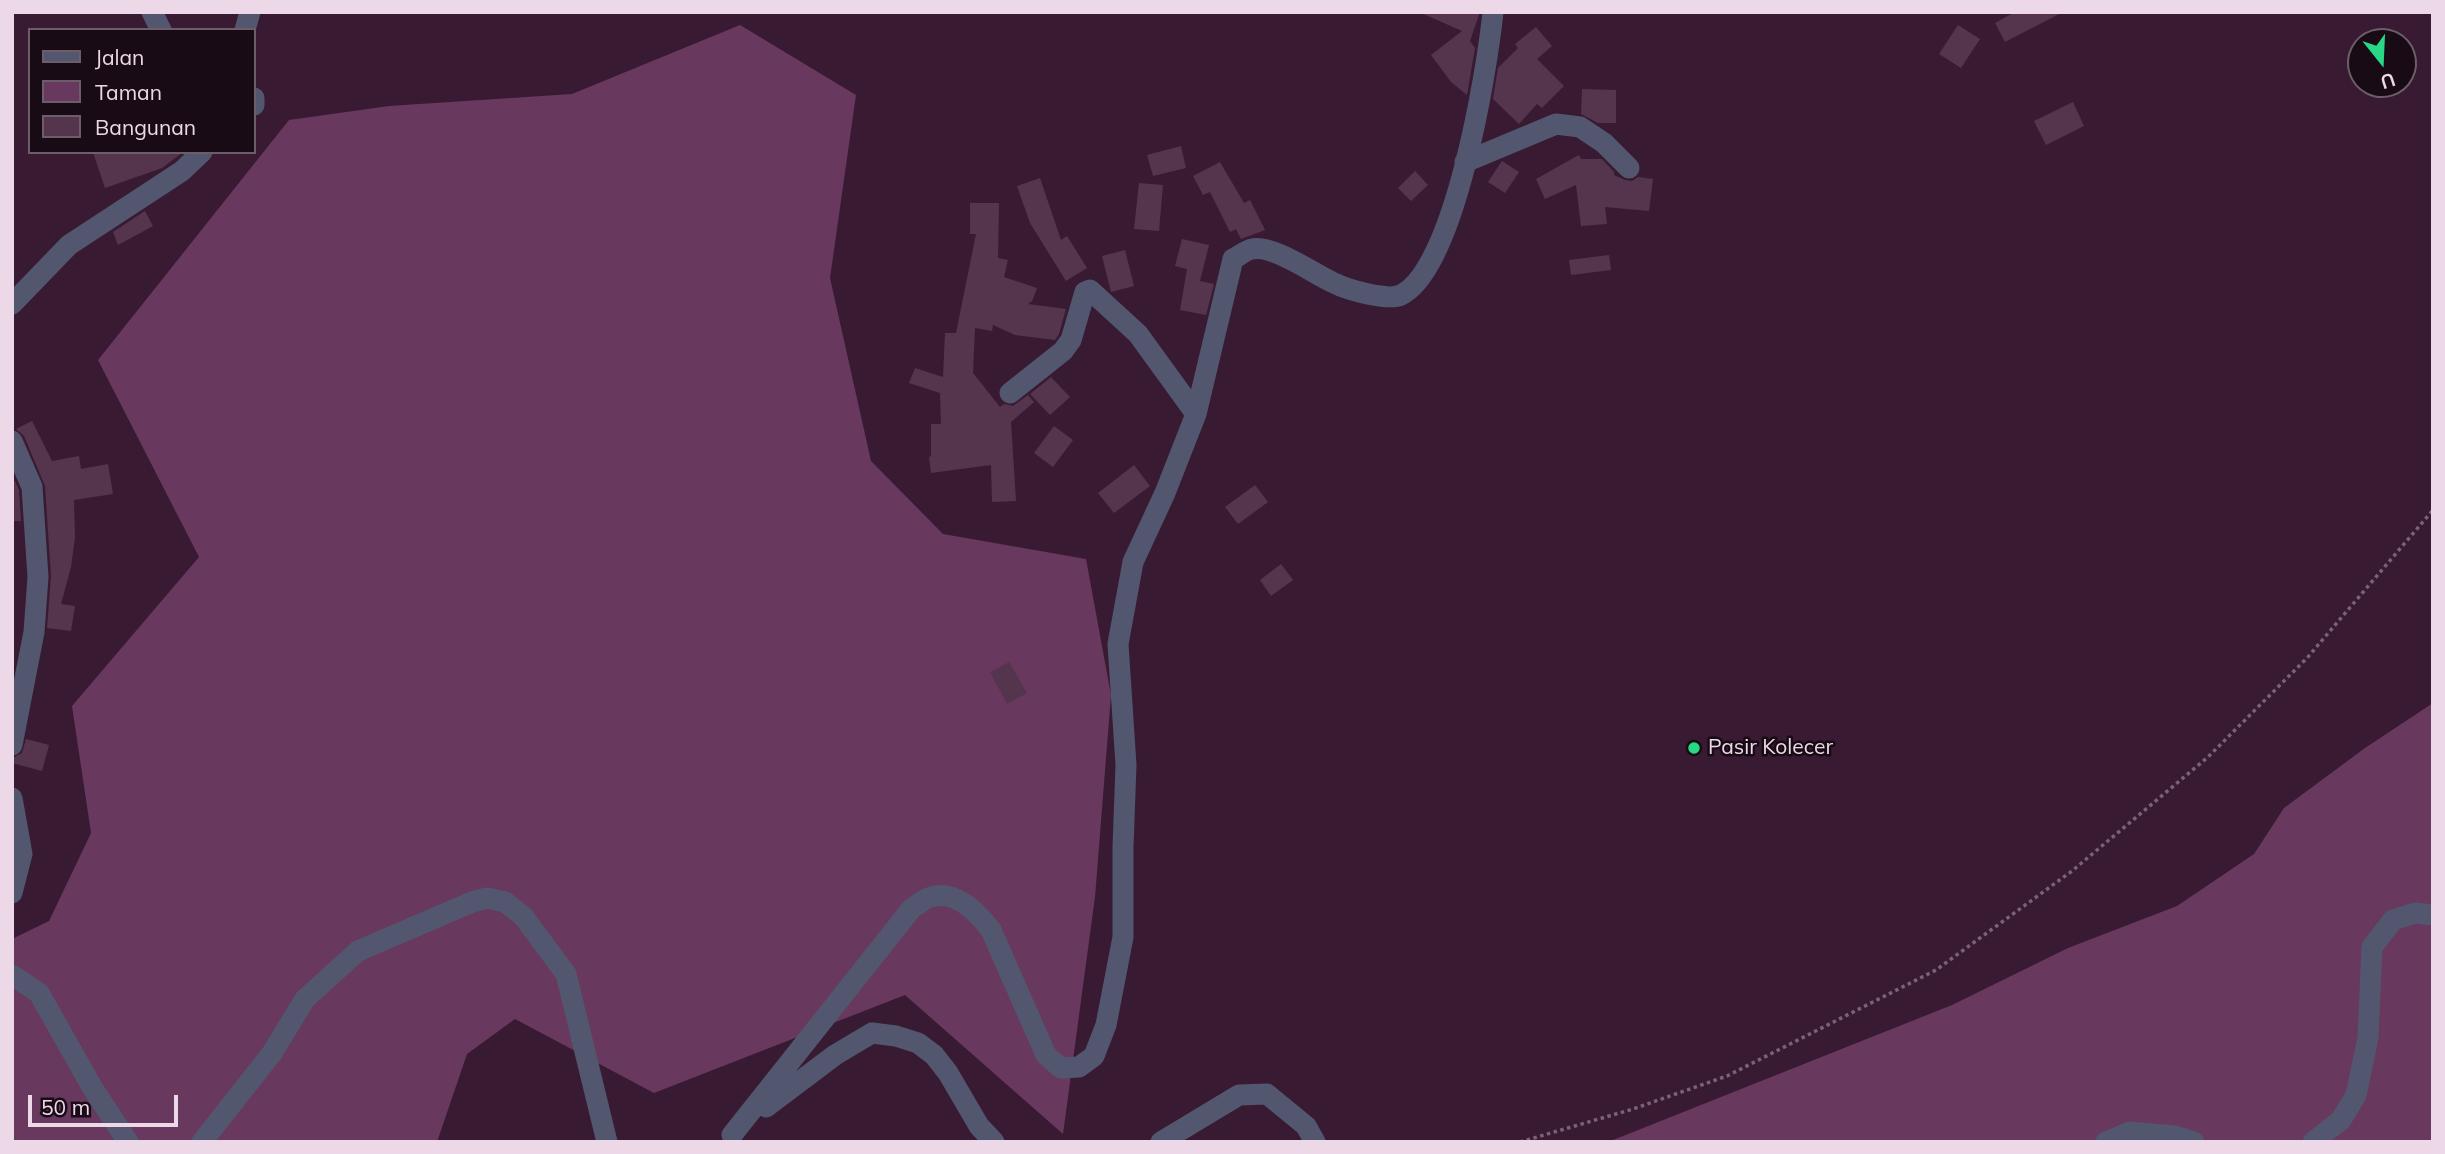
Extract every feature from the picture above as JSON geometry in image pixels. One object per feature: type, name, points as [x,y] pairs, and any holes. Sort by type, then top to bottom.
[{"type":"street","points":[[152,12],[159,28]]},
{"type":"street","points":[[728,1138],[912,908],[932,896],[954,898],[978,912],[991,930],[1046,1055],[1061,1068],[1079,1067],[1094,1056],[1106,1025],[1124,937],[1126,765],[1118,644],[1133,562],[1166,493],[1196,414],[1233,259],[1252,249],[1273,250],[1337,285],[1387,298],[1401,295],[1424,274],[1445,233],[1465,162],[1487,67],[1493,12]]},
{"type":"street","points":[[1465,162],[1556,124],[1580,127],[1604,143],[1629,169]]},
{"type":"street","points":[[12,304],[69,244],[182,171],[200,154]]},
{"type":"street","points":[[1010,393],[1063,351],[1072,340],[1085,292],[1090,290],[1138,334],[1196,414]]},
{"type":"street","points":[[12,441],[32,487],[38,576],[34,632],[12,745]]},
{"type":"street","points":[[12,799],[22,853],[12,892]]},
{"type":"street","points":[[202,1142],[272,1053],[304,999],[358,951],[487,898],[505,902],[523,916],[566,974],[607,1142]]},
{"type":"street","points":[[2313,1142],[2342,1120],[2356,1095],[2368,1038],[2372,947],[2393,920],[2415,913],[2433,915]]},
{"type":"street","points":[[12,975],[38,993],[92,1087],[128,1142]]},
{"type":"street","points":[[728,1138],[824,1062],[872,1033],[896,1036],[918,1043],[934,1055],[948,1073],[979,1126],[994,1142]]},
{"type":"street","points":[[1161,1142],[1239,1095],[1267,1094],[1306,1126],[1315,1142]]},
{"type":"street","points":[[2106,1142],[2130,1132],[2175,1136],[2194,1142]]},
{"type":"path","points":[[1520,1142],[1633,1109],[1727,1076],[1936,970],[2072,872],[2208,757],[2307,658],[2433,510]]},
{"type":"green space","points":[[740,25],[856,95],[830,278],[871,461],[943,534],[1086,559],[1111,695],[1095,897],[1063,1134],[905,995],[654,1093],[515,1019],[467,1054],[437,1142],[12,1142],[12,939],[49,921],[91,833],[72,706],[199,557],[98,360],[289,120],[389,106],[572,94]]},
{"type":"green space","points":[[2433,703],[2433,1142],[1608,1142],[1952,1005],[2068,948],[2177,906],[2254,854],[2284,808],[2365,748]]},
{"type":"building","points":[[1419,12],[1480,12],[1470,41],[1475,48],[1467,95],[1451,82],[1431,55],[1462,31]]},
{"type":"building","points":[[2015,12],[2063,12],[2005,42],[1995,23]]},
{"type":"building","points":[[1958,25],[1980,39],[1961,68],[1939,54]]},
{"type":"building","points":[[1536,27],[1552,46],[1537,59],[1564,86],[1542,108],[1537,104],[1519,124],[1493,99],[1498,68],[1518,48],[1515,44]]},
{"type":"building","points":[[1582,89],[1616,90],[1616,123],[1598,123],[1581,114]]},
{"type":"building","points":[[2073,102],[2084,126],[2046,145],[2034,121]]},
{"type":"building","points":[[1181,146],[1186,168],[1153,176],[1147,155]]},
{"type":"building","points":[[94,154],[180,154],[162,168],[105,188]]},
{"type":"building","points":[[1579,155],[1581,159],[1602,159],[1614,175],[1625,180],[1632,181],[1638,177],[1653,179],[1649,211],[1605,207],[1607,224],[1581,226],[1576,185],[1545,199],[1536,179]]},
{"type":"building","points":[[1502,161],[1519,172],[1505,193],[1488,182]]},
{"type":"building","points":[[1220,162],[1244,203],[1250,200],[1265,230],[1241,239],[1236,229],[1230,232],[1210,192],[1203,195],[1193,176]]},
{"type":"building","points":[[1415,171],[1428,185],[1411,201],[1398,188]]},
{"type":"building","points":[[1040,178],[1061,240],[1067,236],[1087,268],[1066,281],[1030,223],[1017,186]]},
{"type":"building","points":[[1139,183],[1163,185],[1159,231],[1134,229]]},
{"type":"building","points":[[970,203],[999,203],[998,258],[1008,260],[1004,277],[1037,288],[1028,304],[1066,309],[1055,340],[1015,335],[993,325],[992,331],[975,328],[973,373],[1000,407],[1004,404],[1013,406],[1028,395],[1034,402],[1011,422],[1016,501],[992,502],[991,465],[931,473],[931,424],[941,424],[940,393],[909,383],[915,368],[943,377],[945,333],[956,333],[976,234],[970,234]]},
{"type":"building","points":[[145,211],[153,226],[118,245],[113,232]]},
{"type":"building","points":[[1182,239],[1209,245],[1200,281],[1214,284],[1206,315],[1180,310],[1187,269],[1175,266]]},
{"type":"building","points":[[1125,250],[1134,286],[1111,292],[1102,256]]},
{"type":"building","points":[[1609,255],[1611,270],[1571,275],[1569,260]]},
{"type":"building","points":[[1051,377],[1070,397],[1050,415],[1030,394]]},
{"type":"building","points":[[32,421],[52,461],[79,456],[81,469],[108,464],[113,494],[74,500],[75,537],[71,567],[61,604],[75,606],[71,631],[47,628],[51,576],[45,486],[24,436],[16,429]]},
{"type":"building","points":[[1054,426],[1073,440],[1053,467],[1034,453]]},
{"type":"building","points":[[1134,465],[1150,486],[1114,513],[1098,493]]},
{"type":"building","points":[[12,480],[19,490],[21,521],[12,521]]},
{"type":"building","points":[[1255,485],[1268,502],[1238,524],[1225,507]]},
{"type":"building","points":[[1281,564],[1293,580],[1271,596],[1260,580]]},
{"type":"building","points":[[1009,662],[1027,693],[1007,704],[990,672]]},
{"type":"building","points":[[26,739],[49,745],[42,771],[12,763],[12,758],[22,753]]},
{"type":"place","name":"Pasir Kolecer","points":[[1694,748]]}]
